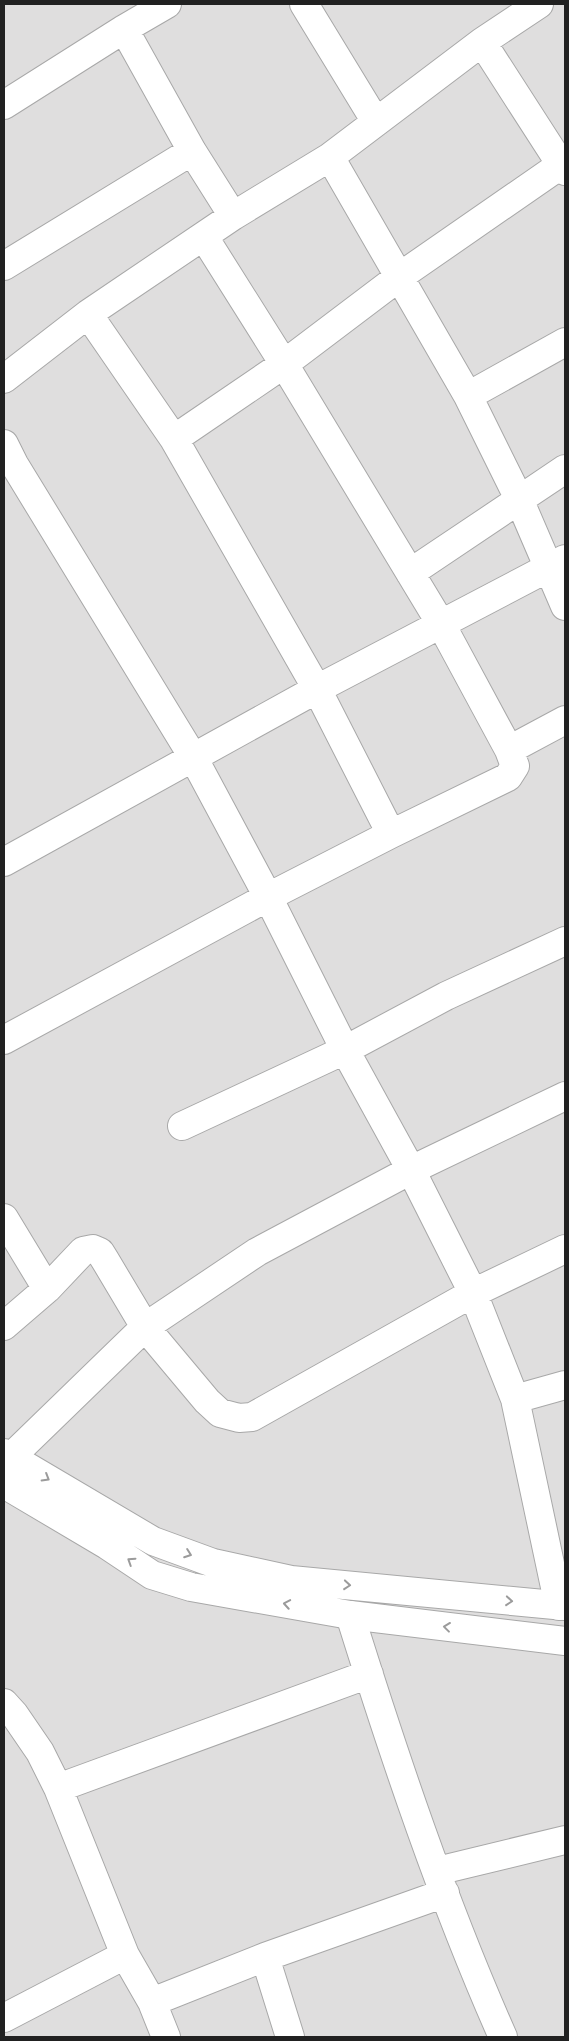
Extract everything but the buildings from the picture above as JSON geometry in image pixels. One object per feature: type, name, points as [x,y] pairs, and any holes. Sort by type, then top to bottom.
[{"type":"street","points":[[4,105],[167,4]]},
{"type":"street","points":[[304,4],[376,122]]},
{"type":"street","points":[[4,379],[88,314],[233,216],[330,157],[482,42],[535,6]]},
{"type":"street","points":[[124,29],[192,151],[233,216]]},
{"type":"street","points":[[174,440],[284,364],[399,277],[563,167],[482,42]]},
{"type":"street","points":[[4,266],[192,151]]},
{"type":"street","points":[[330,157],[468,396],[519,499],[557,563],[565,606]]},
{"type":"street","points":[[4,1040],[268,897],[508,777],[515,766],[509,750],[441,624],[284,364],[204,237]]},
{"type":"street","points":[[88,314],[174,440],[316,689],[391,834]]},
{"type":"street","points":[[468,396],[565,342]]},
{"type":"street","points":[[7,459],[193,757],[268,897],[345,1050],[410,1170],[473,1293],[515,1399],[562,1606],[291,1580],[213,1563],[153,1541],[8,1455],[145,1327],[257,1252],[410,1170],[565,1096]]},
{"type":"street","points":[[410,573],[565,469]]},
{"type":"street","points":[[4,862],[316,689],[557,563]]},
{"type":"street","points":[[509,750],[565,720]]},
{"type":"street","points":[[182,1126],[345,1050],[446,996],[565,941]]},
{"type":"street","points":[[4,1218],[47,1289]]},
{"type":"street","points":[[4,1326],[47,1289],[83,1251],[93,1249],[100,1252],[145,1327],[220,1413],[239,1418],[252,1417],[473,1293],[565,1249]]},
{"type":"street","points":[[515,1399],[565,1386]]},
{"type":"street","points":[[4,1484],[107,1545],[152,1575],[191,1587],[350,1615],[565,1641]]},
{"type":"street","points":[[350,1615],[368,1674],[471,1966],[503,2037]]},
{"type":"street","points":[[58,1788],[368,1674]]},
{"type":"street","points":[[4,1703],[14,1714],[40,1752],[58,1788],[125,1955],[152,2002],[166,2037]]},
{"type":"street","points":[[152,2002],[265,1957],[441,1882],[565,1840]]},
{"type":"street","points":[[4,2018],[125,1955]]},
{"type":"street","points":[[265,1957],[290,2037]]},
{"type":"shaded area","points":[[4,4],[565,4],[565,2037],[4,2037]]}]
